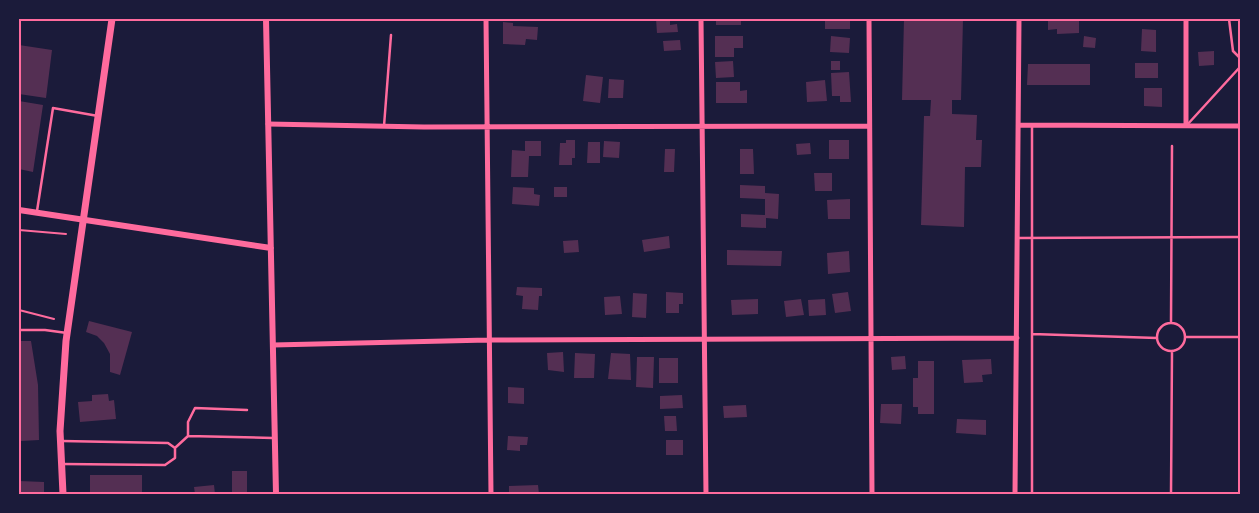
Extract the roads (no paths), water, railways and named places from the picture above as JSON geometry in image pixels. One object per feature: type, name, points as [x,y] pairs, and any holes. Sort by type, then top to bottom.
[{"type":"main road","points":[[63,494],[61,396],[68,333],[112,19]]},
{"type":"street","points":[[266,19],[276,494]]},
{"type":"street","points":[[486,19],[491,494]]},
{"type":"street","points":[[701,19],[706,340],[706,494]]},
{"type":"street","points":[[869,19],[872,494]]},
{"type":"street","points":[[1015,494],[1019,19]]},
{"type":"street","points":[[1186,19],[1186,126]]},
{"type":"street","points":[[268,124],[384,126],[869,126]]},
{"type":"street","points":[[1019,126],[1240,126]]},
{"type":"street","points":[[19,210],[271,248]]},
{"type":"street","points":[[273,345],[488,340],[1017,338]]},
{"type":"lane","points":[[1229,19],[1233,51],[1240,58]]},
{"type":"lane","points":[[384,126],[391,35]]},
{"type":"lane","points":[[1186,126],[1240,67]]},
{"type":"lane","points":[[37,212],[53,108],[98,116]]},
{"type":"lane","points":[[1032,126],[1032,494]]},
{"type":"lane","points":[[1171,323],[1172,146]]},
{"type":"lane","points":[[1018,238],[1240,237]]},
{"type":"lane","points":[[1171,323],[1181,327],[1185,337],[1181,347],[1172,351],[1163,348],[1157,338],[1161,327],[1171,323]]},
{"type":"lane","points":[[19,330],[45,330],[68,333]]},
{"type":"lane","points":[[1032,334],[1157,338]]},
{"type":"lane","points":[[1185,337],[1240,337]]},
{"type":"lane","points":[[1172,351],[1172,494]]},
{"type":"lane","points":[[188,436],[188,422],[195,408],[247,410]]},
{"type":"lane","points":[[62,464],[165,465],[175,458],[175,448],[188,436],[275,438]]},
{"type":"lane","points":[[61,441],[168,443],[175,448]]}]
